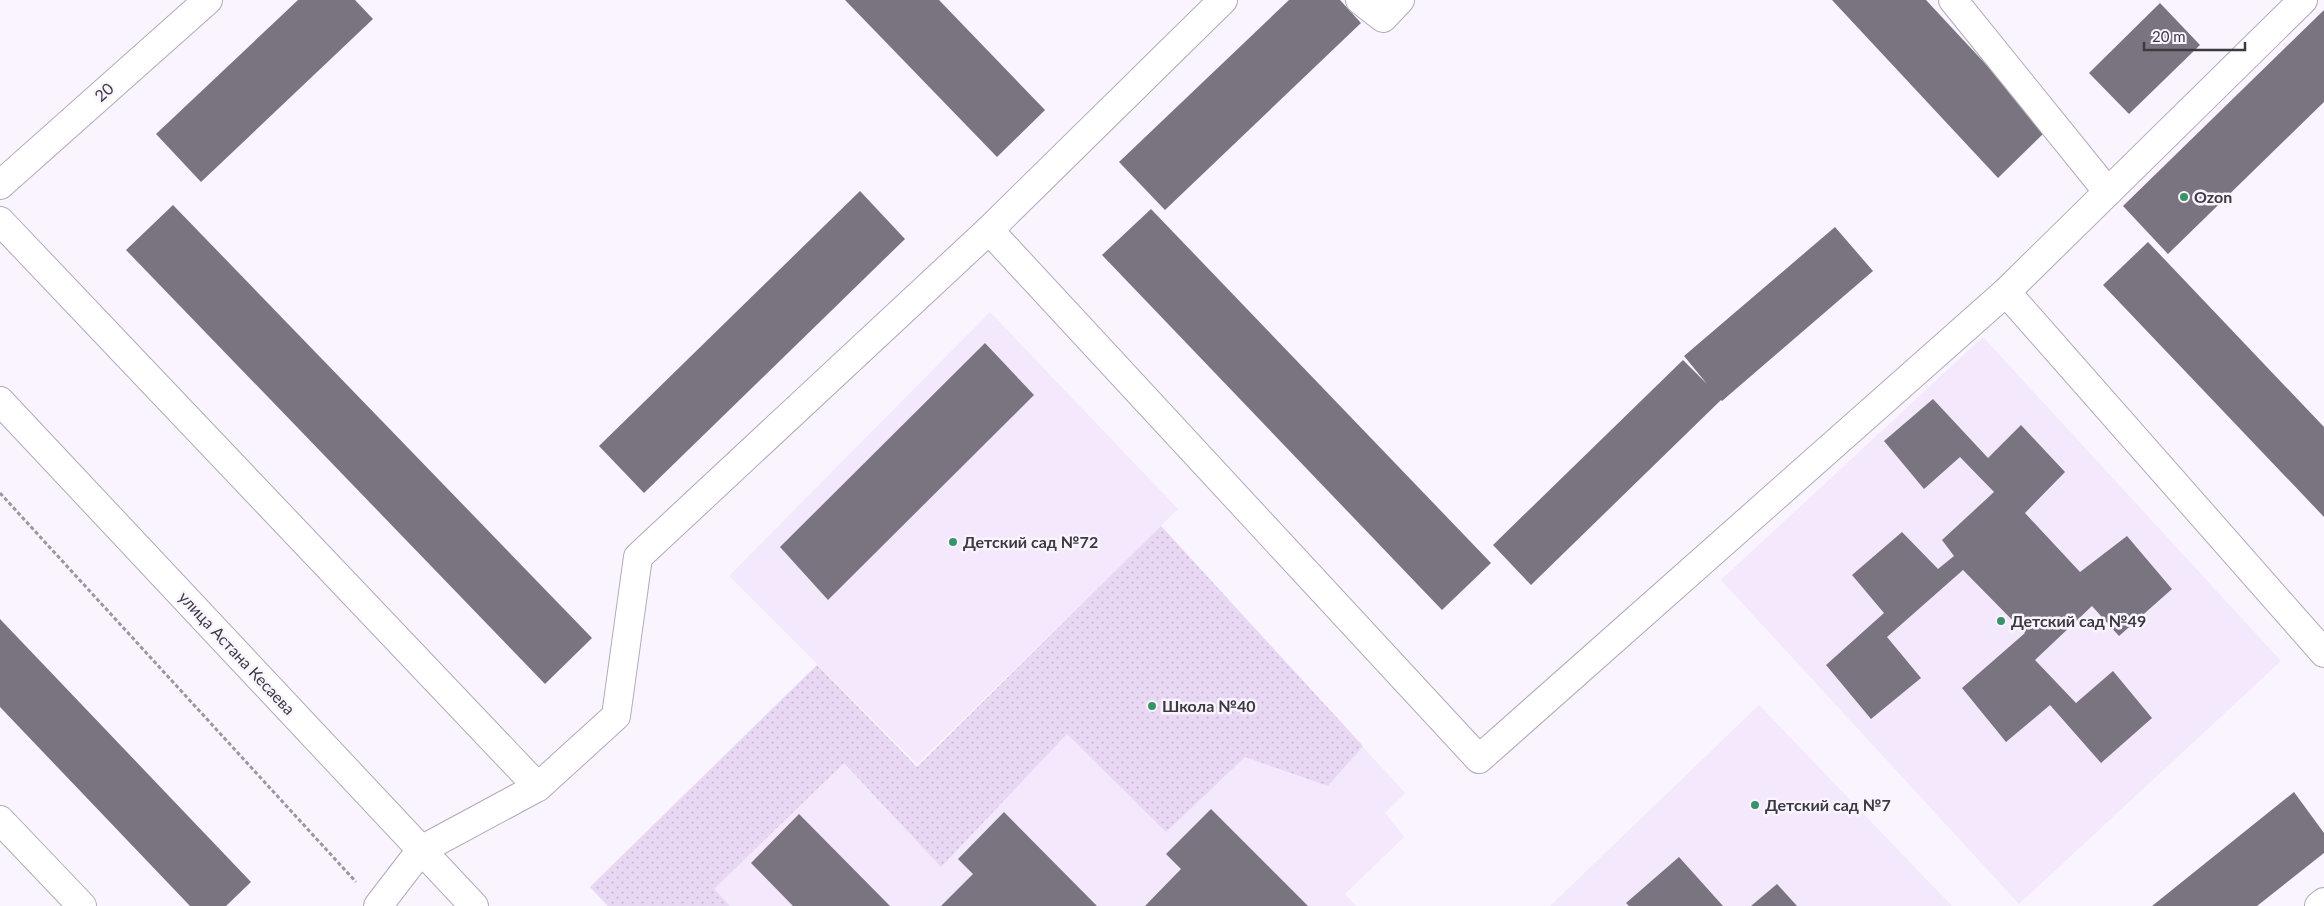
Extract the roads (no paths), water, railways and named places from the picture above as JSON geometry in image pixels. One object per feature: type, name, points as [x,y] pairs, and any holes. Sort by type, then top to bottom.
[{"type":"street","name":"20","points":[[0,185],[208,0]]},
{"type":"street","points":[[378,906],[421,850],[538,786],[616,716],[638,557],[989,230],[1223,0]]},
{"type":"street","points":[[1360,0],[1383,18],[1400,0]]},
{"type":"street","points":[[1953,0],[2108,192]]},
{"type":"street","points":[[989,230],[1479,758],[2006,292],[2303,0]]},
{"type":"street","points":[[0,221],[538,786]]},
{"type":"street","points":[[2006,292],[2324,652]]},
{"type":"street","name":"улица Астана Кесаева","points":[[0,400],[474,906]]},
{"type":"street","points":[[0,820],[82,906]]},
{"type":"street","points":[[2319,906],[2324,902]]},
{"type":"place","name":"Ozon","points":[[2184,197]]},
{"type":"place","name":"Детский сад №72","points":[[953,542]]},
{"type":"place","name":"Детский сад №49","points":[[2001,621]]},
{"type":"place","name":"Школа №40","points":[[1152,706]]},
{"type":"place","name":"Детский сад №7","points":[[1755,805]]}]
